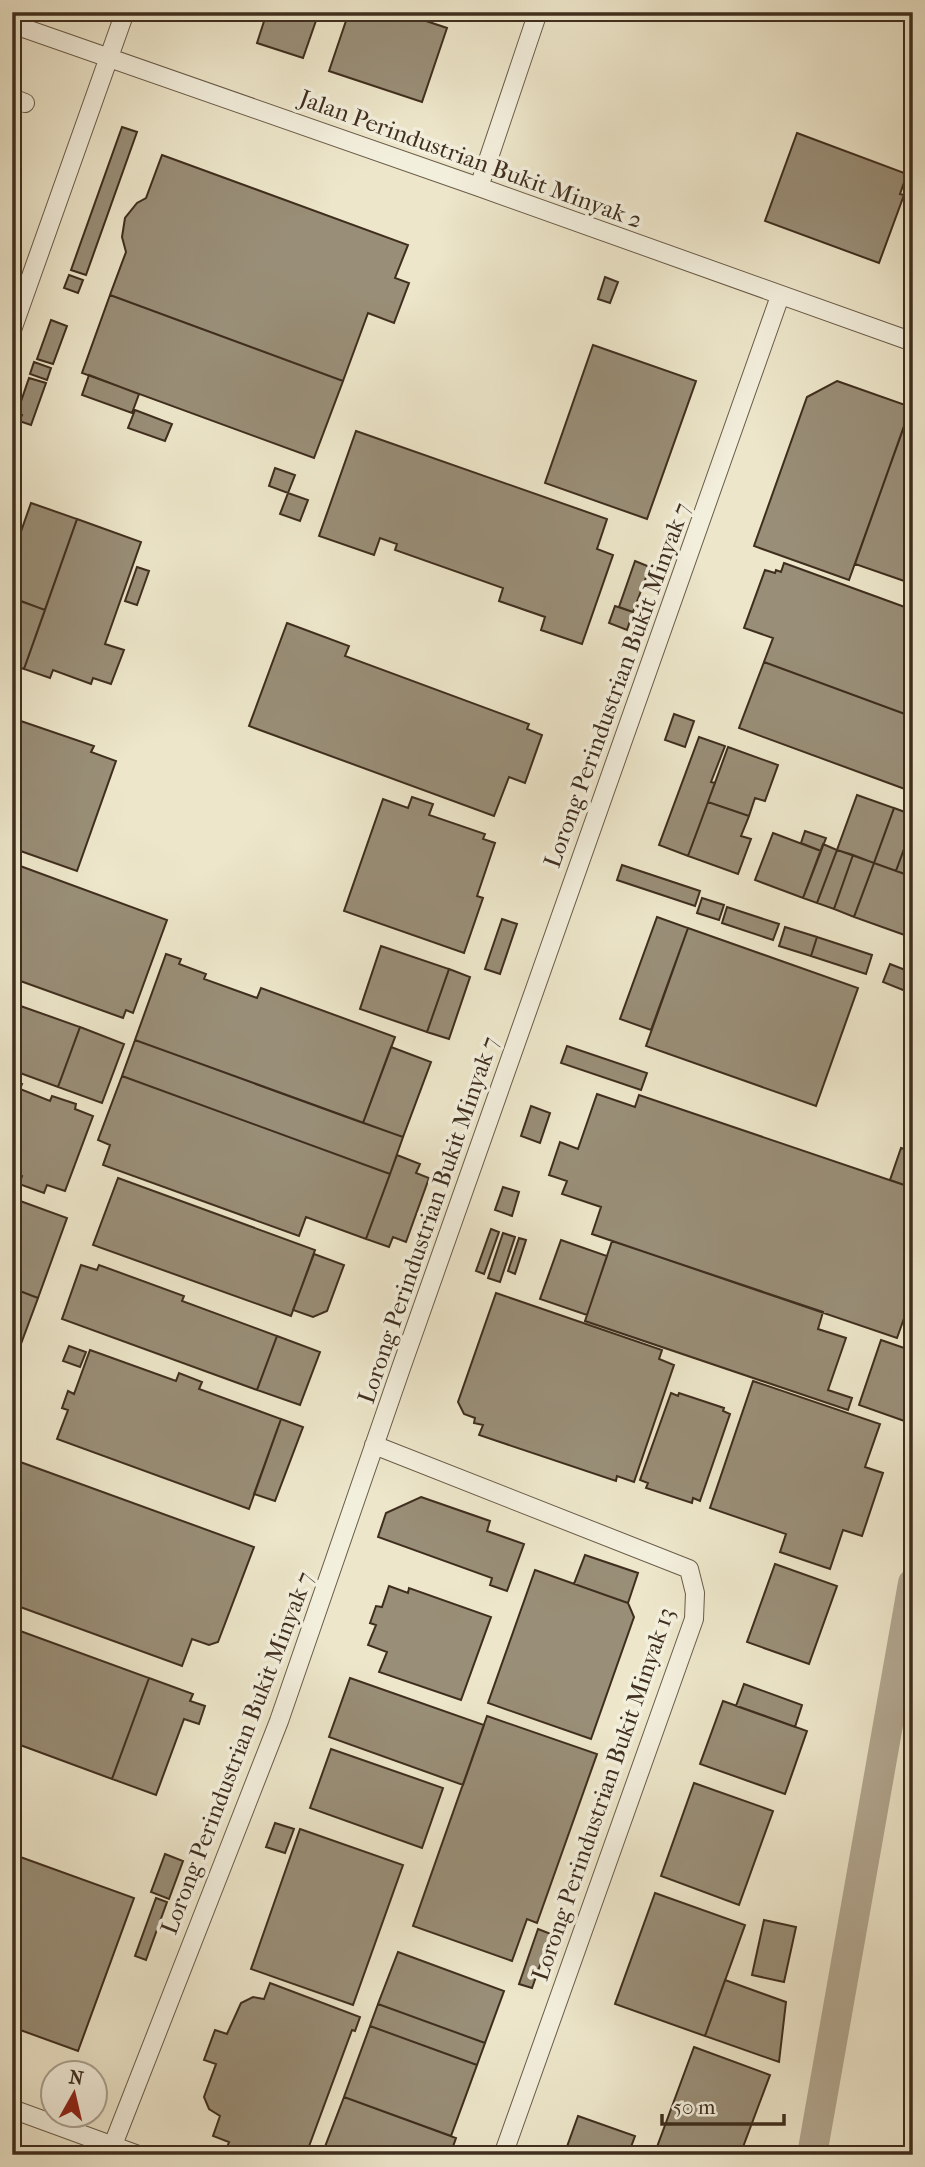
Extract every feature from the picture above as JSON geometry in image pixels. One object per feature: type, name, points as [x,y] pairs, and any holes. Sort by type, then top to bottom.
[{"type":"street","points":[[12,330],[125,12]]},
{"type":"street","points":[[479,187],[538,12]]},
{"type":"street","name":"Jalan Perindustrian Bukit Minyak 2","points":[[12,24],[913,342]]},
{"type":"street","name":"Lorong Perindustrian Bukit Minyak 7","points":[[110,2150],[279,1721],[780,296]]},
{"type":"street","name":"Lorong Perindustrian Bukit Minyak 13","points":[[374,1445],[689,1569],[695,1593],[694,1619],[503,2155]]},
{"type":"street","points":[[12,2109],[110,2150],[138,2155]]},
{"type":"building","points":[[267,12],[319,12],[303,58],[257,43]]},
{"type":"building","points":[[349,12],[399,12],[447,28],[422,102],[329,71]]},
{"type":"building","points":[[122,127],[137,132],[86,275],[71,270]]},
{"type":"building","points":[[797,133],[907,174],[900,194],[904,195],[879,263],[765,221]]},
{"type":"building","points":[[162,155],[408,245],[395,278],[409,283],[394,323],[368,313],[343,381],[110,295],[126,252],[122,237],[125,218],[137,203],[146,198]]},
{"type":"building","points":[[69,275],[83,280],[78,293],[64,288]]},
{"type":"building","points":[[605,277],[618,282],[610,303],[598,299]]},
{"type":"building","points":[[110,295],[343,381],[314,458],[82,373]]},
{"type":"building","points":[[51,320],[67,326],[53,364],[37,359]]},
{"type":"building","points":[[593,345],[696,381],[647,519],[545,483]]},
{"type":"building","points":[[34,362],[51,368],[47,380],[30,374]]},
{"type":"building","points":[[89,375],[139,394],[132,413],[82,395]]},
{"type":"building","points":[[29,378],[46,383],[31,425],[19,421],[22,415],[17,413]]},
{"type":"building","points":[[837,381],[911,407],[849,580],[754,546],[807,397]]},
{"type":"building","points":[[135,410],[172,424],[165,441],[128,428]]},
{"type":"building","points":[[909,412],[913,413],[913,584],[855,564]]},
{"type":"building","points":[[356,431],[607,519],[597,549],[613,555],[582,644],[541,630],[545,617],[499,601],[503,588],[395,550],[397,544],[380,538],[374,555],[319,536]]},
{"type":"building","points":[[275,468],[295,475],[288,493],[269,486]]},
{"type":"building","points":[[288,493],[308,500],[300,521],[280,514]]},
{"type":"building","points":[[31,503],[77,519],[45,610],[12,598],[12,557]]},
{"type":"building","points":[[77,519],[141,542],[105,644],[124,650],[111,684],[93,678],[91,684],[53,670],[50,678],[24,669]]},
{"type":"building","points":[[635,561],[650,567],[633,612],[619,607]]},
{"type":"building","points":[[784,563],[913,610],[913,717],[764,662],[773,638],[744,628],[765,570],[781,572]]},
{"type":"building","points":[[137,567],[149,571],[137,605],[125,601]]},
{"type":"building","points":[[21,601],[45,610],[24,669],[12,665],[12,619],[14,620]]},
{"type":"building","points":[[615,606],[633,612],[627,630],[609,623]]},
{"type":"building","points":[[287,623],[349,646],[345,656],[529,724],[527,729],[542,735],[525,783],[509,777],[494,816],[249,726]]},
{"type":"building","points":[[764,662],[913,717],[913,792],[739,728]]},
{"type":"building","points":[[674,714],[694,721],[685,747],[665,740]]},
{"type":"building","points":[[12,718],[94,746],[91,752],[116,761],[77,871],[12,848]]},
{"type":"building","points":[[699,737],[725,746],[711,782],[715,783],[688,856],[659,845]]},
{"type":"building","points":[[728,747],[778,765],[765,801],[755,798],[749,816],[708,802]]},
{"type":"building","points":[[857,795],[894,808],[874,863],[837,850]]},
{"type":"building","points":[[412,797],[433,804],[429,815],[485,834],[483,839],[495,843],[477,896],[483,898],[464,953],[344,911],[383,799],[408,808]]},
{"type":"building","points":[[708,802],[749,816],[741,836],[751,839],[738,874],[688,856]]},
{"type":"building","points":[[894,808],[913,815],[913,824],[896,871],[874,863]]},
{"type":"building","points":[[913,824],[913,877],[896,871]]},
{"type":"building","points":[[805,831],[826,838],[821,851],[801,843]]},
{"type":"building","points":[[773,833],[821,851],[803,898],[755,880]]},
{"type":"building","points":[[823,844],[837,850],[817,903],[803,898]]},
{"type":"building","points":[[837,850],[853,855],[834,909],[817,903]]},
{"type":"building","points":[[853,855],[874,863],[854,917],[834,909]]},
{"type":"building","points":[[12,863],[167,920],[133,1013],[126,1010],[123,1018],[12,978]]},
{"type":"building","points":[[874,863],[913,877],[913,938],[854,917]]},
{"type":"building","points":[[622,865],[700,891],[695,906],[617,880]]},
{"type":"building","points":[[702,898],[724,905],[719,920],[697,913]]},
{"type":"building","points":[[727,907],[779,924],[773,940],[722,923]]},
{"type":"building","points":[[657,917],[688,928],[651,1030],[620,1019]]},
{"type":"building","points":[[502,919],[517,924],[500,974],[485,969]]},
{"type":"building","points":[[785,927],[817,937],[811,956],[779,946]]},
{"type":"building","points":[[688,928],[858,988],[816,1106],[646,1046]]},
{"type":"building","points":[[817,937],[872,955],[866,974],[811,956]]},
{"type":"building","points":[[381,946],[449,969],[427,1032],[360,1009]]},
{"type":"building","points":[[166,954],[181,959],[179,964],[206,974],[204,979],[257,998],[261,988],[395,1037],[363,1123],[135,1040]]},
{"type":"building","points":[[890,964],[913,973],[913,994],[883,982]]},
{"type":"building","points":[[449,969],[470,977],[449,1039],[427,1032]]},
{"type":"building","points":[[12,1003],[80,1027],[58,1087],[12,1070]]},
{"type":"building","points":[[80,1027],[124,1044],[102,1103],[58,1087]]},
{"type":"building","points":[[135,1040],[403,1137],[390,1174],[122,1076]]},
{"type":"building","points":[[567,1046],[647,1073],[641,1090],[561,1063]]},
{"type":"building","points":[[391,1047],[431,1062],[403,1137],[363,1123]]},
{"type":"building","points":[[122,1076],[390,1174],[366,1239],[306,1217],[299,1236],[103,1165],[110,1145],[98,1140]]},
{"type":"building","points":[[12,1081],[22,1084],[20,1089],[50,1101],[52,1096],[76,1104],[75,1109],[93,1116],[65,1191],[47,1185],[44,1193],[19,1184],[22,1176],[12,1172]]},
{"type":"building","points":[[597,1094],[635,1107],[639,1095],[913,1188],[913,1293],[897,1338],[592,1234],[601,1207],[562,1194],[567,1181],[549,1175],[560,1142],[578,1149]]},
{"type":"building","points":[[531,1106],[550,1113],[540,1143],[521,1136]]},
{"type":"building","points":[[901,1148],[913,1152],[913,1188],[890,1180]]},
{"type":"building","points":[[397,1155],[420,1164],[416,1173],[429,1178],[406,1242],[393,1237],[389,1247],[366,1239]]},
{"type":"building","points":[[118,1178],[315,1250],[291,1316],[93,1245]]},
{"type":"building","points":[[503,1187],[519,1192],[512,1216],[495,1210]]},
{"type":"building","points":[[12,1198],[67,1218],[38,1298],[12,1288]]},
{"type":"building","points":[[491,1229],[499,1232],[484,1274],[476,1271]]},
{"type":"building","points":[[503,1233],[515,1237],[500,1282],[488,1278]]},
{"type":"building","points":[[519,1238],[526,1240],[515,1274],[508,1271]]},
{"type":"building","points":[[561,1240],[607,1256],[587,1315],[540,1299]]},
{"type":"building","points":[[612,1241],[823,1312],[818,1329],[846,1338],[828,1390],[852,1398],[848,1410],[585,1321]]},
{"type":"building","points":[[314,1254],[344,1265],[327,1311],[313,1317],[293,1310]]},
{"type":"building","points":[[81,1265],[97,1270],[99,1265],[184,1296],[182,1301],[277,1336],[257,1390],[62,1319]]},
{"type":"building","points":[[12,1288],[38,1298],[12,1368]]},
{"type":"building","points":[[496,1293],[662,1350],[659,1359],[674,1365],[634,1482],[617,1476],[616,1481],[479,1435],[483,1425],[474,1423],[475,1418],[464,1414],[458,1402]]},
{"type":"building","points":[[277,1336],[320,1352],[300,1405],[257,1390]]},
{"type":"building","points":[[881,1340],[913,1351],[913,1424],[859,1405]]},
{"type":"building","points":[[69,1346],[86,1352],[80,1367],[63,1361]]},
{"type":"building","points":[[90,1350],[176,1381],[179,1373],[202,1382],[199,1389],[281,1419],[249,1509],[57,1439],[68,1410],[62,1408],[68,1391],[74,1394]]},
{"type":"building","points":[[753,1381],[880,1424],[865,1467],[883,1473],[862,1536],[843,1530],[830,1569],[780,1552],[786,1534],[710,1508]]},
{"type":"building","points":[[671,1393],[678,1396],[679,1393],[724,1408],[723,1411],[730,1414],[700,1501],[693,1498],[692,1503],[646,1488],[648,1483],[640,1480]]},
{"type":"building","points":[[281,1419],[303,1427],[275,1501],[254,1494]]},
{"type":"building","points":[[12,1459],[254,1547],[218,1642],[209,1645],[192,1639],[182,1666],[12,1604]]},
{"type":"building","points":[[421,1497],[490,1521],[487,1531],[524,1544],[507,1591],[490,1585],[492,1578],[378,1537],[386,1513]]},
{"type":"building","points":[[585,1555],[638,1573],[628,1603],[574,1584]]},
{"type":"building","points":[[775,1564],[837,1586],[809,1664],[747,1642]]},
{"type":"building","points":[[535,1570],[628,1603],[634,1617],[591,1739],[488,1703]]},
{"type":"building","points":[[389,1586],[408,1593],[409,1588],[491,1617],[461,1700],[379,1672],[387,1652],[368,1645],[376,1625],[370,1623],[376,1606],[382,1607]]},
{"type":"building","points":[[12,1628],[149,1678],[112,1779],[12,1742]]},
{"type":"building","points":[[149,1678],[193,1694],[190,1701],[205,1706],[199,1724],[184,1719],[156,1795],[112,1779]]},
{"type":"building","points":[[350,1678],[484,1725],[463,1785],[329,1737]]},
{"type":"building","points":[[744,1684],[802,1705],[795,1727],[736,1706]]},
{"type":"building","points":[[723,1701],[807,1731],[785,1794],[700,1764]]},
{"type":"building","points":[[487,1716],[597,1754],[537,1923],[527,1919],[512,1961],[413,1926]]},
{"type":"building","points":[[331,1749],[443,1788],[422,1848],[310,1808]]},
{"type":"building","points":[[694,1783],[773,1811],[739,1905],[661,1876]]},
{"type":"building","points":[[275,1823],[294,1829],[285,1853],[266,1847]]},
{"type":"building","points":[[300,1829],[403,1865],[353,2005],[251,1969]]},
{"type":"building","points":[[12,1854],[134,1898],[78,2051],[12,2027]]},
{"type":"building","points":[[165,1854],[183,1861],[169,1899],[151,1892]]},
{"type":"building","points":[[655,1893],[745,1925],[705,2036],[615,2004]]},
{"type":"building","points":[[156,1898],[167,1902],[146,1960],[135,1956]]},
{"type":"building","points":[[764,1920],[796,1927],[784,1982],[752,1975]]},
{"type":"building","points":[[538,1929],[551,1934],[532,1988],[519,1984]]},
{"type":"building","points":[[398,1952],[504,1991],[485,2043],[378,2004]]},
{"type":"building","points":[[725,1980],[786,2002],[779,2062],[705,2036]]},
{"type":"building","points":[[270,1983],[360,2017],[355,2031],[352,2030],[308,2149],[312,2150],[311,2155],[224,2155],[229,2142],[213,2136],[220,2116],[209,2109],[204,2097],[216,2064],[204,2060],[215,2030],[227,2034],[241,2003],[253,1997],[264,1999]]},
{"type":"building","points":[[378,2004],[485,2043],[477,2065],[370,2026]]},
{"type":"building","points":[[370,2026],[477,2065],[451,2136],[344,2097]]},
{"type":"building","points":[[694,2047],[770,2075],[740,2155],[654,2155]]},
{"type":"building","points":[[344,2097],[456,2138],[450,2155],[332,2155],[323,2152]]},
{"type":"building","points":[[578,2116],[635,2136],[628,2155],[564,2155]]},
{"type":"waterway","points":[[812,2155],[913,1583]]}]
